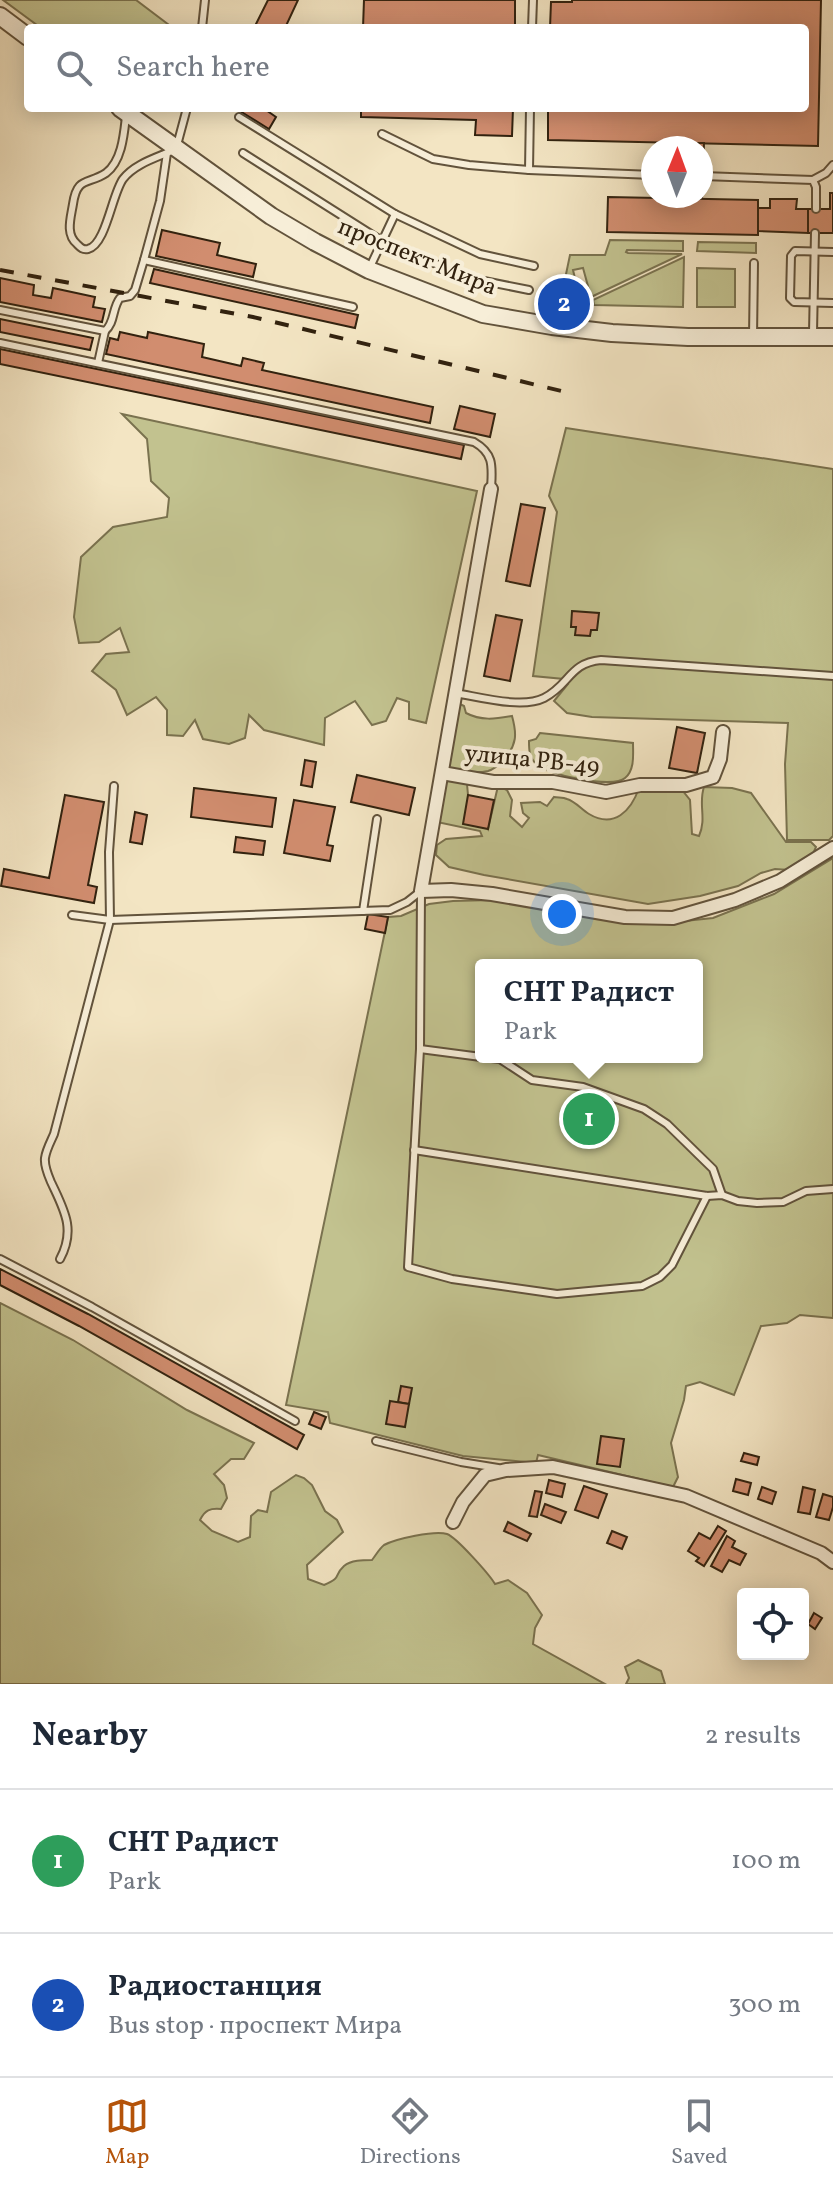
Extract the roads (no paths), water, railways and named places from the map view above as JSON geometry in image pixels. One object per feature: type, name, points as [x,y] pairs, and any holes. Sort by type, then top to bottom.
[{"type":"street","points":[[0,16],[24,34]]},
{"type":"street","name":"проспект Мира","points":[[125,112],[172,151],[315,242],[369,270],[483,314],[612,333],[688,337],[833,337]]},
{"type":"street","points":[[491,489],[421,891],[492,894],[625,917],[673,918],[735,900],[780,881],[833,848]]},
{"type":"street","name":"улица РВ-49","points":[[442,773],[493,782],[553,782],[606,792],[640,785],[686,785],[713,777],[720,759],[723,732]]},
{"type":"street","points":[[453,1522],[463,1502],[485,1475],[506,1470],[553,1467],[686,1496],[821,1553],[833,1562]]},
{"type":"lane","points":[[202,24],[205,0]]},
{"type":"lane","points":[[532,24],[533,0]]},
{"type":"lane","points":[[123,112],[123,139],[113,165],[106,173],[82,182],[74,195],[69,232],[81,248],[88,249],[95,245],[102,235],[124,177],[134,168],[172,151]]},
{"type":"lane","points":[[98,363],[105,331],[113,321],[116,303],[135,290],[172,151],[186,112]]},
{"type":"lane","points":[[529,170],[530,112]]},
{"type":"lane","points":[[239,117],[395,214],[480,254],[534,266]]},
{"type":"lane","points":[[382,134],[433,159],[469,165],[641,175]]},
{"type":"lane","points":[[243,153],[382,241],[469,278],[529,290]]},
{"type":"lane","points":[[713,176],[813,180],[833,165]]},
{"type":"lane","points":[[813,180],[816,209]]},
{"type":"lane","points":[[369,270],[395,214]]},
{"type":"lane","points":[[813,337],[815,233]]},
{"type":"lane","points":[[833,252],[795,251],[791,256],[790,284],[790,298],[794,302],[833,303]]},
{"type":"lane","points":[[144,260],[353,307]]},
{"type":"lane","points":[[753,337],[754,263]]},
{"type":"lane","points":[[0,310],[105,331]]},
{"type":"lane","points":[[0,343],[474,442],[485,448],[491,459],[491,489]]},
{"type":"lane","points":[[455,693],[522,703],[543,699],[565,684],[586,661],[601,660],[833,676]]},
{"type":"lane","points":[[60,1259],[69,1235],[67,1218],[46,1171],[45,1158],[110,920],[109,852],[114,786]]},
{"type":"lane","points":[[363,911],[377,819]]},
{"type":"lane","points":[[72,915],[110,920],[390,910],[421,891]]},
{"type":"lane","points":[[421,891],[420,1049],[408,1267],[452,1279],[557,1294],[642,1286],[660,1277],[672,1265],[707,1196]]},
{"type":"lane","points":[[420,1049],[475,1056]]},
{"type":"lane","points":[[506,1063],[532,1080],[583,1087],[644,1109],[667,1124],[713,1169],[722,1195]]},
{"type":"lane","points":[[414,1150],[707,1196],[722,1195],[757,1203],[783,1202],[806,1191],[833,1189]]},
{"type":"lane","points":[[0,1259],[295,1421]]},
{"type":"lane","points":[[376,1441],[506,1470]]},
{"type":"railway","points":[[0,270],[253,317],[574,394]]},
{"type":"place","name":"Радиостанция","points":[[564,304]]},
{"type":"place","name":"СНТ Радист","points":[[589,1119]]}]
